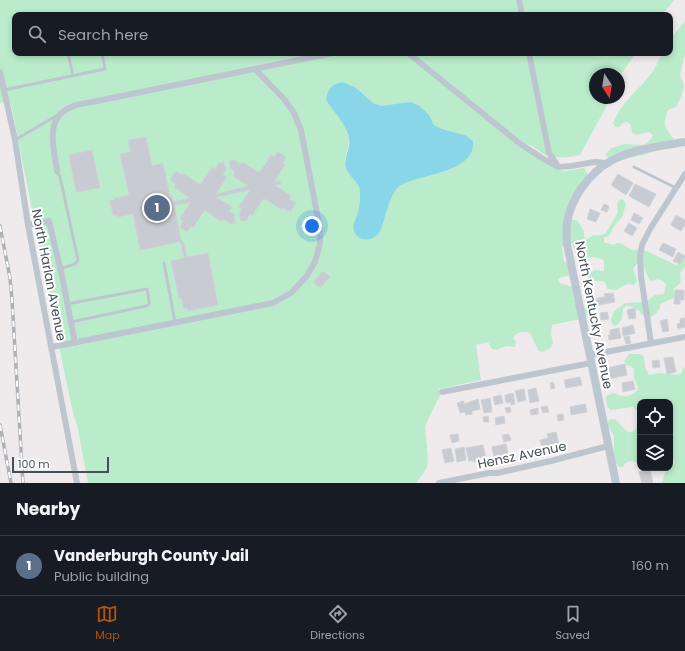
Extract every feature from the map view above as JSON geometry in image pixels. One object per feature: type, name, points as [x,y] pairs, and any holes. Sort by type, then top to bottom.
[{"type":"street","points":[[519,0],[521,12]]},
{"type":"street","points":[[57,171],[52,136],[60,114],[71,107],[319,56]]},
{"type":"street","points":[[412,56],[519,143],[558,167],[595,162],[607,163]]},
{"type":"street","points":[[529,56],[549,153],[558,167]]},
{"type":"street","points":[[52,347],[273,303],[290,294],[306,277],[315,262],[320,244],[320,230],[301,130],[294,113],[284,99],[255,69]]},
{"type":"street","name":"North Harlan Avenue","points":[[0,72],[15,140],[28,225],[77,483]]},
{"type":"street","name":"North Kentucky Avenue","points":[[616,483],[567,244],[569,212],[576,198],[591,177],[607,163],[617,157],[627,154],[685,142]]},
{"type":"street","points":[[652,343],[641,276],[642,245],[650,229],[685,174]]},
{"type":"street","points":[[28,225],[49,221],[75,343]]},
{"type":"street","points":[[442,392],[591,359],[652,343],[685,337]]},
{"type":"street","name":"Hensz Avenue","points":[[439,483],[457,481],[551,461],[608,446]]},
{"type":"lane","points":[[69,56],[73,76]]},
{"type":"lane","points":[[4,90],[105,69],[103,56]]},
{"type":"lane","points":[[15,140],[60,114]]},
{"type":"lane","points":[[634,167],[676,188]]},
{"type":"lane","points":[[57,171],[60,177],[78,260],[75,264],[60,269]]},
{"type":"lane","points":[[164,263],[175,322]]},
{"type":"lane","points":[[67,304],[147,289],[149,304],[146,306],[70,322]]},
{"type":"green space","points":[[0,0],[674,0],[664,12],[12,12],[12,56],[634,56],[625,69],[589,68],[589,104],[608,104],[580,155],[556,157],[545,155],[526,144],[522,144],[521,148],[558,170],[565,171],[584,168],[588,175],[569,220],[577,220],[584,231],[586,240],[593,235],[602,235],[606,233],[618,212],[617,203],[620,199],[624,200],[626,204],[622,217],[613,228],[609,236],[604,237],[604,242],[613,245],[617,243],[622,244],[633,250],[642,249],[676,265],[680,263],[685,254],[685,267],[680,273],[681,282],[674,289],[674,298],[660,304],[660,308],[654,315],[645,318],[637,309],[626,306],[623,309],[622,319],[616,326],[612,324],[611,320],[614,311],[625,303],[643,302],[655,295],[664,294],[666,285],[663,281],[659,280],[650,281],[641,264],[637,264],[633,268],[637,281],[634,285],[631,284],[623,286],[617,290],[607,289],[606,284],[603,281],[594,281],[589,279],[587,275],[595,270],[604,271],[604,261],[594,257],[577,256],[572,243],[568,241],[562,247],[564,261],[568,263],[572,275],[558,279],[560,283],[573,287],[576,290],[573,299],[588,310],[588,315],[585,318],[552,325],[551,334],[553,343],[551,348],[542,352],[538,350],[530,333],[525,332],[518,333],[513,338],[516,342],[515,347],[506,346],[497,350],[492,349],[488,342],[476,345],[481,380],[439,389],[440,395],[425,426],[428,458],[427,468],[416,483],[88,483],[77,424],[74,417],[64,371],[11,104],[2,102],[0,104]],"holes":[[[355,87],[373,103],[382,106],[391,105],[429,115],[434,125],[442,129],[466,135],[471,153],[460,163],[450,169],[409,181],[400,186],[390,201],[379,233],[354,223],[358,213],[361,193],[356,181],[348,171],[345,160],[349,141],[346,130]]]},
{"type":"green space","points":[[685,21],[685,54],[680,75],[684,85],[682,95],[676,107],[668,110],[665,119],[666,128],[674,139],[670,144],[655,151],[612,161],[605,155],[611,148],[625,144],[644,145],[653,135],[649,132],[636,135],[632,133],[631,125],[627,122],[623,123],[619,127],[615,127],[613,123],[626,101],[649,77],[661,56],[673,56],[674,36]]},
{"type":"green space","points":[[629,354],[640,354],[644,357],[645,367],[649,375],[659,373],[678,375],[685,367],[685,483],[662,483],[665,473],[667,471],[673,471],[673,465],[675,463],[673,458],[673,399],[637,399],[637,411],[633,407],[610,410],[607,406],[606,397],[609,394],[614,393],[622,396],[628,396],[637,391],[638,387],[634,378],[634,369],[631,366],[626,365],[624,361]]},
{"type":"green space","points":[[610,419],[615,419],[629,432],[637,428],[637,462],[631,461],[625,463],[623,467],[619,467],[614,460],[614,436],[607,424]]},
{"type":"water","points":[[342,82],[355,87],[373,103],[382,106],[410,102],[420,106],[429,115],[434,125],[442,129],[465,135],[473,141],[469,156],[464,162],[440,173],[401,185],[390,201],[380,231],[376,236],[370,239],[360,238],[354,231],[354,224],[359,207],[360,191],[358,185],[346,168],[345,163],[349,147],[348,134],[343,124],[326,100],[331,88],[335,84]]},
{"type":"building","points":[[146,137],[152,166],[163,163],[170,196],[172,196],[173,202],[190,198],[174,187],[176,184],[170,180],[176,171],[182,175],[183,173],[201,184],[212,167],[215,169],[219,163],[224,162],[226,170],[223,175],[227,177],[216,194],[248,186],[233,176],[235,172],[231,169],[229,161],[234,160],[240,164],[242,162],[260,172],[271,155],[274,157],[278,152],[286,157],[283,163],[285,165],[274,182],[280,181],[281,184],[275,185],[291,196],[289,199],[296,203],[290,212],[283,208],[282,210],[263,199],[252,216],[250,214],[246,221],[241,221],[239,213],[242,209],[239,207],[250,190],[216,197],[232,207],[229,211],[234,214],[235,223],[231,224],[224,219],[222,222],[204,211],[193,228],[191,226],[187,232],[180,227],[183,221],[180,218],[191,202],[174,205],[181,240],[184,243],[187,257],[208,253],[218,305],[188,311],[187,308],[184,309],[181,298],[179,298],[171,261],[184,258],[181,244],[179,242],[140,250],[133,214],[118,217],[117,215],[113,215],[110,201],[114,200],[114,198],[129,195],[120,154],[130,152],[128,140]]},
{"type":"building","points":[[92,150],[100,188],[76,192],[69,155]]},
{"type":"building","points":[[618,174],[633,183],[626,195],[611,185]]},
{"type":"building","points":[[635,184],[656,194],[649,207],[629,196]]},
{"type":"building","points":[[604,204],[609,206],[607,212],[601,210]]},
{"type":"building","points":[[590,209],[600,213],[596,222],[587,219]]},
{"type":"building","points":[[634,213],[643,218],[639,224],[631,220]]},
{"type":"building","points":[[676,215],[685,220],[685,227],[684,226],[681,231],[671,225]]},
{"type":"building","points":[[629,223],[637,228],[632,236],[624,231]]},
{"type":"building","points":[[663,243],[676,249],[673,257],[659,250]]},
{"type":"building","points":[[678,252],[685,256],[680,264],[673,261]]},
{"type":"building","points":[[323,271],[330,277],[320,288],[313,282]]},
{"type":"building","points":[[675,290],[684,290],[684,300],[680,300],[680,304],[674,304]]},
{"type":"building","points":[[613,293],[615,302],[594,306],[593,299],[605,297],[604,294]]},
{"type":"building","points":[[635,308],[636,318],[629,319],[627,310]]},
{"type":"building","points":[[607,312],[609,319],[601,320],[600,313]]},
{"type":"building","points":[[685,318],[685,327],[678,329],[677,324],[680,323],[680,319]]},
{"type":"building","points":[[667,319],[669,331],[663,332],[660,321]]},
{"type":"building","points":[[633,325],[635,333],[623,336],[622,328]]},
{"type":"building","points":[[619,328],[621,338],[609,340],[608,335],[610,335],[610,330]]},
{"type":"building","points":[[629,336],[631,343],[626,344],[624,337]]},
{"type":"building","points":[[673,357],[676,372],[667,374],[664,358]]},
{"type":"building","points":[[659,360],[660,367],[653,368],[652,361]]},
{"type":"building","points":[[625,364],[627,375],[609,379],[607,368]]},
{"type":"building","points":[[580,377],[582,385],[566,388],[564,380]]},
{"type":"building","points":[[633,381],[635,389],[623,392],[622,383]]},
{"type":"building","points":[[553,382],[555,388],[551,389],[550,383]]},
{"type":"building","points":[[536,388],[539,401],[530,403],[528,390]]},
{"type":"building","points":[[524,389],[526,400],[518,402],[515,391]]},
{"type":"building","points":[[513,393],[515,404],[511,405],[511,402],[506,403],[505,395]]},
{"type":"building","points":[[501,395],[503,403],[495,405],[493,397]]},
{"type":"building","points":[[490,398],[492,412],[484,413],[481,400]]},
{"type":"building","points":[[478,399],[480,409],[472,411],[472,414],[466,415],[465,412],[460,413],[457,403],[464,401],[464,404]]},
{"type":"building","points":[[585,404],[587,412],[571,415],[570,407]]},
{"type":"building","points":[[547,406],[549,412],[543,413],[541,407]]},
{"type":"building","points":[[510,407],[511,412],[507,413],[505,408]]},
{"type":"building","points":[[538,408],[538,414],[531,415],[530,410]]},
{"type":"building","points":[[563,414],[564,420],[558,421],[557,415]]},
{"type":"building","points":[[488,416],[489,422],[484,422],[483,417]]},
{"type":"building","points":[[504,416],[505,423],[496,425],[495,418]]},
{"type":"building","points":[[556,432],[559,444],[542,448],[540,440],[548,438],[547,434]]},
{"type":"building","points":[[458,434],[459,441],[452,443],[450,435]]},
{"type":"building","points":[[509,434],[511,440],[504,442],[502,435]]},
{"type":"building","points":[[506,444],[508,454],[494,457],[492,447]]},
{"type":"building","points":[[483,445],[486,459],[473,462],[473,460],[469,461],[466,448]]},
{"type":"building","points":[[464,447],[466,460],[457,462],[455,449]]},
{"type":"building","points":[[451,448],[454,461],[445,463],[442,450]]},
{"type":"building","points":[[650,471],[653,483],[642,483],[639,472]]},
{"type":"railway","points":[[0,226],[10,278],[12,300],[23,483]]},
{"type":"railway","points":[[0,425],[11,483]]},
{"type":"place","name":"Vanderburgh County Jail","points":[[157,208]]}]
